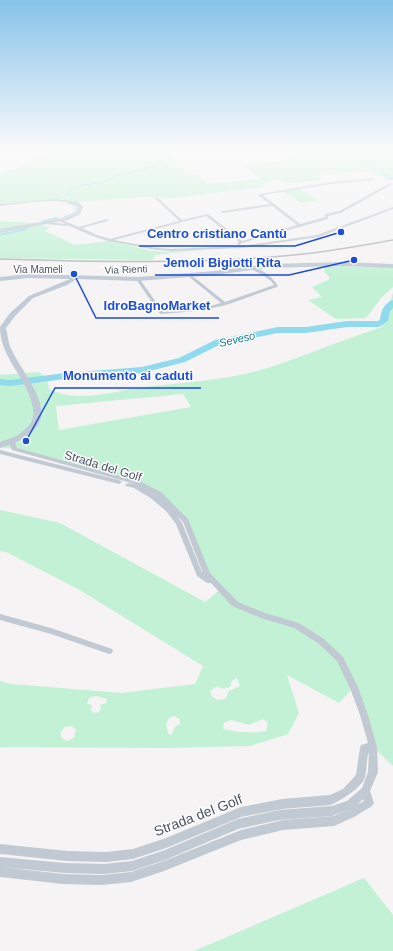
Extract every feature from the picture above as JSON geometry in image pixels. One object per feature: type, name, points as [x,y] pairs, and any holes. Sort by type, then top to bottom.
[{"type":"main road","points":[[0,205],[61,200],[74,202],[80,205],[80,211],[78,214],[68,218],[0,231]]},
{"type":"main road","name":"Via Rienti","points":[[76,278],[138,279],[252,268],[345,264],[393,266]]},
{"type":"main road","name":"Via Mameli","points":[[0,279],[28,276],[76,278]]},
{"type":"main road","points":[[0,445],[23,437],[32,429],[35,419],[34,407],[1,346],[3,328],[15,312],[33,296],[76,278]]},
{"type":"street","points":[[270,193],[260,195],[271,205],[299,225]]},
{"type":"street","points":[[235,247],[241,242],[327,218],[326,215],[340,212],[374,193]]},
{"type":"street","points":[[157,198],[181,221]]},
{"type":"street","points":[[223,212],[271,205]]},
{"type":"street","points":[[60,220],[96,236],[109,240],[163,250],[235,247],[318,236],[393,208]]},
{"type":"street","points":[[109,240],[207,215],[241,242]]},
{"type":"street","points":[[68,218],[73,225]]},
{"type":"street","points":[[79,228],[107,220]]},
{"type":"street","points":[[46,223],[73,225]]},
{"type":"street","points":[[138,279],[162,313],[199,310],[224,304],[276,286],[275,282],[262,272],[252,268]]},
{"type":"street","points":[[189,275],[224,304]]},
{"type":"street","name":"Strada del Golf","points":[[0,862],[65,868],[104,869],[132,866],[165,855],[238,824],[279,815],[332,811],[350,805],[365,791],[373,772],[373,747],[354,687],[340,659],[321,641],[296,625],[264,616],[236,604],[207,574],[186,522],[175,508],[159,494],[139,484],[14,448],[12,442]]},
{"type":"street","name":"Strada del Golf","points":[[0,452],[135,486],[154,497],[169,510],[179,523],[199,574],[221,589]]},
{"type":"street","points":[[0,617],[52,631],[109,651]]},
{"type":"street","name":"Strada del Golf","points":[[0,849],[68,856],[106,857],[133,854],[166,843],[241,812],[282,804],[332,800],[346,792],[360,777],[364,748],[373,747]]},
{"type":"street","name":"Strada del Golf","points":[[0,872],[63,879],[102,880],[131,877],[164,866],[241,835],[283,825],[334,821],[351,814],[369,803],[365,791]]},
{"type":"green space","points":[[0,193],[211,193],[174,198],[147,197],[74,202],[55,200],[0,205]]},
{"type":"green space","points":[[287,193],[307,193],[318,200],[301,203]]},
{"type":"green space","points":[[0,221],[23,222],[50,227],[45,231],[75,245],[110,241],[162,252],[200,249],[204,252],[200,250],[155,255],[153,260],[0,258]]},
{"type":"green space","points":[[324,266],[393,267],[393,287],[381,298],[366,318],[336,319],[308,300],[322,297],[312,287],[330,278],[324,271]]},
{"type":"green space","points":[[393,293],[393,766],[373,747],[354,687],[339,703],[287,675],[299,713],[288,734],[250,746],[164,748],[0,747],[0,681],[11,684],[122,693],[195,684],[203,666],[78,589],[6,552],[0,551],[0,510],[60,523],[205,602],[221,589],[207,574],[186,521],[139,483],[14,449],[0,447],[0,375],[39,372],[47,379],[49,389],[73,396],[97,395],[145,387],[194,382],[251,372],[281,364],[382,327]],"holes":[[[183,394],[191,407],[59,430],[56,406]],[[237,678],[240,686],[229,691],[225,699],[218,700],[212,697],[210,691],[217,686],[224,689],[230,687],[232,681]],[[96,696],[107,699],[106,703],[100,705],[101,709],[99,712],[94,713],[91,710],[92,705],[87,704],[89,698]],[[174,716],[180,719],[180,724],[175,727],[171,735],[168,733],[166,724],[169,718]],[[263,719],[268,723],[266,731],[261,732],[244,732],[223,729],[224,723],[231,720],[249,725]],[[72,726],[76,730],[74,738],[67,741],[62,738],[60,733],[65,727]]]},
{"type":"green space","points":[[364,878],[393,915],[393,951],[194,951]]},
{"type":"waterway","points":[[64,217],[74,213],[77,209],[74,205],[67,203]]},
{"type":"waterway","points":[[43,221],[57,218],[54,219]]},
{"type":"waterway","points":[[0,235],[27,229]]},
{"type":"waterway","name":"Seveso","points":[[0,382],[10,383],[65,376],[142,370],[182,360],[218,342],[278,330],[306,330],[347,324],[379,324],[384,321],[386,310],[393,303]]},
{"type":"railway","points":[[0,259],[110,261],[220,260],[306,254],[393,240]]},
{"type":"place","name":"Centro cristiano Cantù","points":[[341,232]]},
{"type":"place","name":"Jemoli Bigiotti Rita","points":[[354,260]]},
{"type":"place","name":"IdroBagnoMarket","points":[[74,274]]},
{"type":"place","name":"Monumento ai caduti","points":[[26,441]]}]
